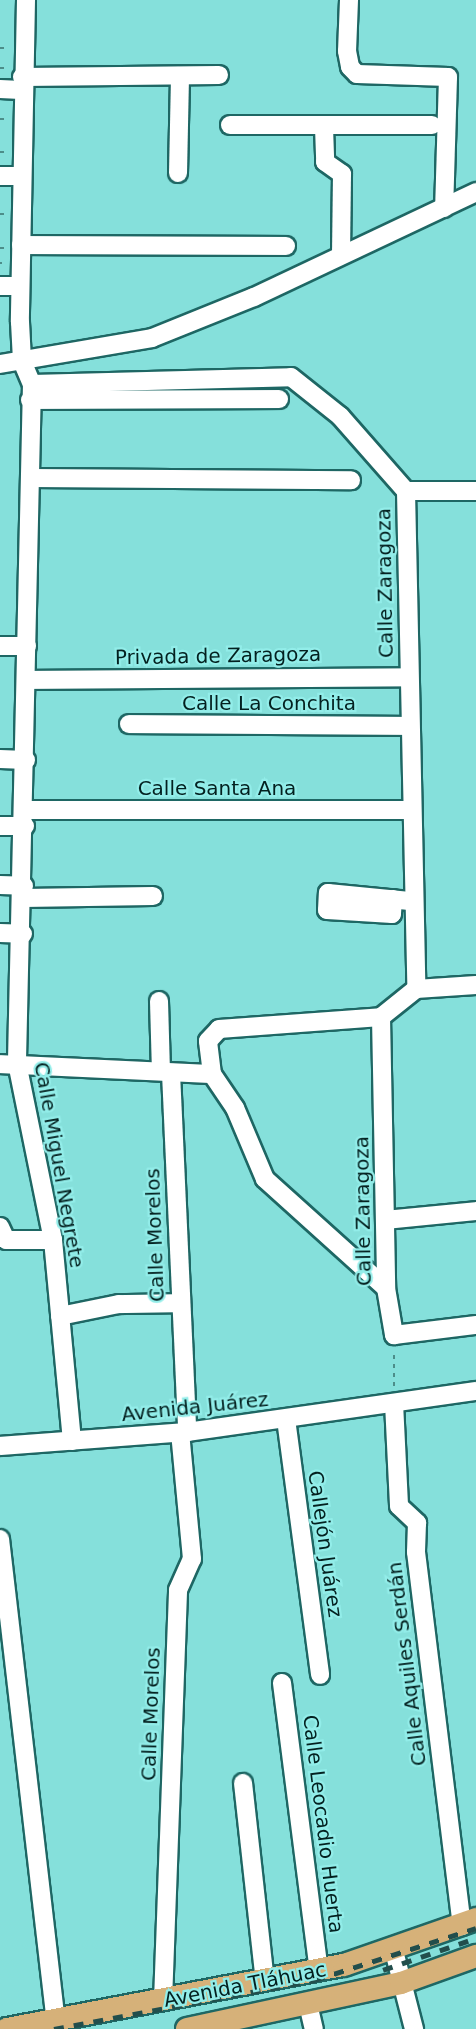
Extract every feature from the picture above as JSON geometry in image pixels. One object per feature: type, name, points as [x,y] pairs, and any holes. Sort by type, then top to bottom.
[{"type":"main road","name":"Avenida Tláhuac","points":[[8,2029],[319,1970],[394,1951],[469,1923]]},
{"type":"main road","name":"Avenida Tláhuac","points":[[187,2029],[401,1983],[476,1956]]},
{"type":"street","name":"Calle Miguel Negrete","points":[[26,0],[17,78],[20,176],[8,247],[20,286],[22,361],[31,392],[24,892],[22,934],[8,1063],[52,1240],[72,1441]]},
{"type":"street","points":[[349,0],[348,51],[350,68],[357,74],[448,77],[444,208]]},
{"type":"street","points":[[0,89],[17,78],[219,75]]},
{"type":"street","points":[[178,173],[180,76]]},
{"type":"street","points":[[230,125],[324,127],[432,125]]},
{"type":"street","points":[[324,127],[325,162],[342,174],[341,255]]},
{"type":"street","points":[[0,176],[20,176]]},
{"type":"street","points":[[0,364],[152,338],[341,255],[476,192]]},
{"type":"street","points":[[8,247],[286,246]]},
{"type":"street","points":[[0,286],[20,286]]},
{"type":"street","name":"Calle Zaragoza","points":[[31,392],[291,377],[340,416],[406,491],[410,677],[409,810],[402,900],[416,989]]},
{"type":"street","points":[[31,392],[279,399]]},
{"type":"street","points":[[30,478],[351,480]]},
{"type":"street","points":[[406,491],[476,491]]},
{"type":"street","points":[[0,646],[27,646]]},
{"type":"street","name":"Privada de Zaragoza","points":[[27,680],[410,677]]},
{"type":"street","name":"Calle La Conchita","points":[[129,724],[409,726]]},
{"type":"street","points":[[0,759],[26,759]]},
{"type":"street","name":"Calle Santa Ana","points":[[0,825],[25,818],[409,810]]},
{"type":"street","points":[[0,885],[24,892],[153,896]]},
{"type":"street","points":[[0,933],[22,934]]},
{"type":"street","points":[[386,1288],[265,1179],[235,1108],[212,1074],[210,1033],[381,1017],[416,989],[476,985]]},
{"type":"street","name":"Calle Morelos","points":[[159,1001],[166,1072],[181,1303],[183,1432],[192,1559],[178,1590],[163,2001]]},
{"type":"street","name":"Calle Zaragoza","points":[[381,1017],[386,1288],[394,1335]]},
{"type":"street","points":[[8,1063],[212,1074]]},
{"type":"street","points":[[385,1220],[476,1211]]},
{"type":"street","points":[[0,1227],[6,1240],[52,1240]]},
{"type":"street","points":[[60,1316],[119,1304],[181,1303]]},
{"type":"street","points":[[394,1335],[476,1325]]},
{"type":"street","name":"Avenida Juárez","points":[[0,1446],[183,1432],[476,1391]]},
{"type":"street","name":"Calle Aquiles Serdán","points":[[394,1403],[399,1506],[417,1523],[416,1552],[469,1923]]},
{"type":"street","name":"Callejón Juárez","points":[[286,1419],[320,1675]]},
{"type":"street","points":[[0,1539],[0,1561],[56,2020]]},
{"type":"street","name":"Calle Leocadio Huerta","points":[[282,1683],[319,1970]]},
{"type":"street","points":[[243,1783],[265,1981]]},
{"type":"street","points":[[394,1951],[414,2029]]},
{"type":"street","points":[[308,2004],[315,2029]]},
{"type":"path","points":[[0,48],[7,48]]},
{"type":"path","points":[[0,68],[17,78]]},
{"type":"path","points":[[0,119],[6,119]]},
{"type":"path","points":[[0,152],[5,152]]},
{"type":"path","points":[[394,1335],[394,1403]]},
{"type":"railway","points":[[54,2029],[315,1980],[476,1928]]},
{"type":"railway","points":[[383,1970],[476,1938]]}]
